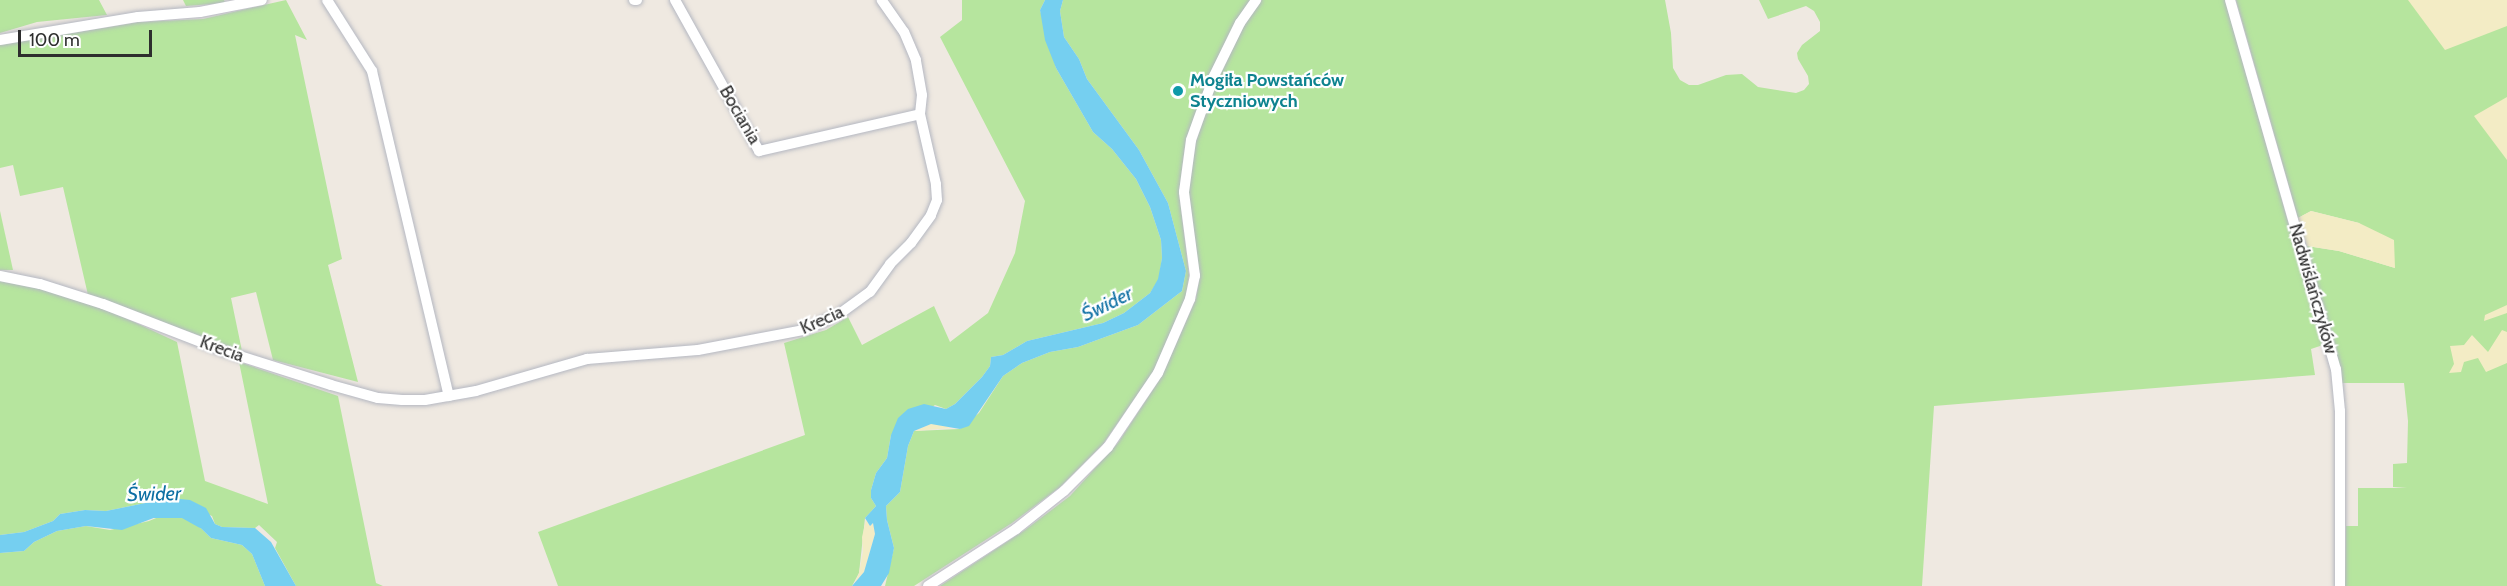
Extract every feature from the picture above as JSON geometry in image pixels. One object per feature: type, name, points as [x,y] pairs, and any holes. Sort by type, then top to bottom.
[{"type":"street","points":[[0,40],[138,17],[200,12],[262,0]]},
{"type":"street","points":[[327,0],[372,71],[449,396]]},
{"type":"street","name":"Bociania","points":[[675,0],[759,151],[920,114]]},
{"type":"street","name":"Krecia","points":[[0,276],[40,284],[103,304],[224,351],[378,398],[414,400],[449,396],[501,385],[587,359],[676,353],[769,338],[819,326],[870,292],[890,264],[911,243],[931,215],[937,200],[936,184],[920,114],[922,95],[916,60],[904,32],[882,0]]},
{"type":"street","points":[[928,586],[1016,529],[1064,491],[1108,447],[1158,373],[1191,299],[1195,276],[1184,192],[1191,140],[1214,76],[1240,23],[1256,0]]},
{"type":"street","name":"Nadwiślańczyków","points":[[2230,0],[2336,369],[2340,411],[2340,586]]},
{"type":"green space","points":[[0,0],[99,0],[107,15],[37,22],[0,33]]},
{"type":"green space","points":[[183,0],[224,0],[225,3],[186,6]]},
{"type":"green space","points":[[286,0],[307,40],[295,35],[342,259],[328,265],[358,382],[273,360],[256,292],[231,298],[242,351],[88,295],[63,187],[20,196],[13,165],[0,168],[0,45],[139,22],[203,19]]},
{"type":"green space","points":[[962,0],[1045,0],[1040,10],[1056,68],[1093,132],[1112,149],[1136,179],[1150,207],[1161,240],[1162,258],[1159,279],[1150,293],[1124,313],[1103,323],[1027,341],[1003,355],[991,357],[990,366],[982,377],[955,404],[946,409],[935,405],[891,435],[887,458],[876,473],[871,490],[871,498],[876,506],[865,518],[859,573],[852,586],[558,586],[538,532],[805,435],[784,343],[826,330],[848,317],[862,345],[934,306],[950,342],[988,313],[1015,253],[1025,201],[940,37],[962,20]]},
{"type":"green space","points":[[1063,0],[1251,0],[1186,138],[1179,192],[1189,275],[1186,296],[1153,372],[1103,444],[1060,487],[1012,523],[914,586],[885,586],[894,548],[886,506],[900,492],[908,446],[914,431],[960,429],[979,413],[1003,376],[1022,363],[1050,352],[1078,347],[1138,325],[1182,291],[1186,271],[1168,203],[1139,150],[1087,79],[1079,59],[1064,37],[1060,11]]},
{"type":"green space","points":[[1262,0],[1665,0],[1671,33],[1673,68],[1680,80],[1689,85],[1698,85],[1726,75],[1742,74],[1758,87],[1796,93],[1804,90],[1809,84],[1808,76],[1797,53],[1802,45],[1820,31],[1820,22],[1814,11],[1806,6],[1768,19],[1759,0],[2225,0],[2323,345],[2311,349],[2315,375],[1934,406],[1922,586],[940,586],[1025,530],[1070,496],[1118,443],[1162,376],[1196,299],[1200,276],[1188,192],[1196,142],[1218,77],[1243,25]]},
{"type":"green space","points":[[2236,0],[2507,0],[2507,586],[2345,586],[2346,526],[2358,526],[2358,488],[2407,488],[2393,487],[2393,464],[2407,463],[2408,421],[2404,383],[2342,383],[2307,246],[2339,251],[2395,268],[2359,223],[2311,211],[2298,218]]},
{"type":"green space","points":[[0,211],[13,270],[0,270]]},
{"type":"green space","points":[[0,280],[54,292],[119,315],[177,342],[205,481],[268,504],[239,362],[338,396],[376,583],[383,586],[296,586],[275,548],[277,542],[259,525],[255,528],[222,527],[215,524],[212,516],[170,498],[106,511],[85,510],[60,514],[53,521],[24,532],[0,535]]},
{"type":"green space","points":[[180,508],[211,538],[242,545],[252,554],[265,586],[0,586],[0,553],[24,551],[34,542],[57,531],[86,526],[110,530],[149,521]]},
{"type":"sand","points":[[2408,0],[2507,0],[2507,26],[2445,50]]},
{"type":"sand","points":[[2507,97],[2507,160],[2474,116]]},
{"type":"sand","points":[[2311,211],[2359,223],[2394,240],[2395,268],[2339,251],[2307,246],[2298,218]]},
{"type":"sand","points":[[2507,305],[2507,313],[2484,321],[2485,315]]},
{"type":"sand","points":[[2502,330],[2507,332],[2507,363],[2486,372],[2478,358],[2464,362],[2461,372],[2449,373],[2454,364],[2450,346],[2464,345],[2472,335],[2488,352]]},
{"type":"sand","points":[[931,424],[939,424],[951,428],[914,431]]},
{"type":"sand","points":[[866,520],[870,526],[873,523],[875,534],[864,572],[854,585],[863,552],[862,537]]},
{"type":"water","points":[[1045,0],[1063,0],[1060,11],[1064,37],[1079,59],[1087,79],[1139,150],[1168,203],[1186,271],[1182,291],[1138,325],[1078,347],[1050,352],[1022,363],[1003,376],[969,426],[960,429],[931,424],[914,431],[908,446],[900,492],[886,506],[894,548],[889,573],[881,586],[852,586],[864,572],[875,534],[873,523],[870,526],[865,518],[876,506],[871,498],[871,490],[876,473],[887,458],[891,435],[898,418],[908,409],[924,404],[946,409],[955,404],[982,377],[990,366],[991,357],[1003,355],[1027,341],[1103,323],[1124,313],[1150,293],[1158,279],[1162,258],[1161,240],[1150,207],[1136,179],[1112,149],[1093,132],[1056,68],[1045,40],[1040,10]]},
{"type":"water","points":[[170,498],[190,500],[206,508],[215,524],[222,527],[255,528],[271,542],[296,586],[265,586],[252,554],[242,545],[211,538],[180,508],[122,530],[86,526],[57,531],[34,542],[24,551],[0,553],[0,535],[24,532],[53,521],[60,514],[85,510],[106,511]]},
{"type":"waterway","name":"Świder","points":[[152,510],[184,510],[202,520]]},
{"type":"place","name":"Mogiła Powstańców Styczniowych","points":[[1178,91]]}]
